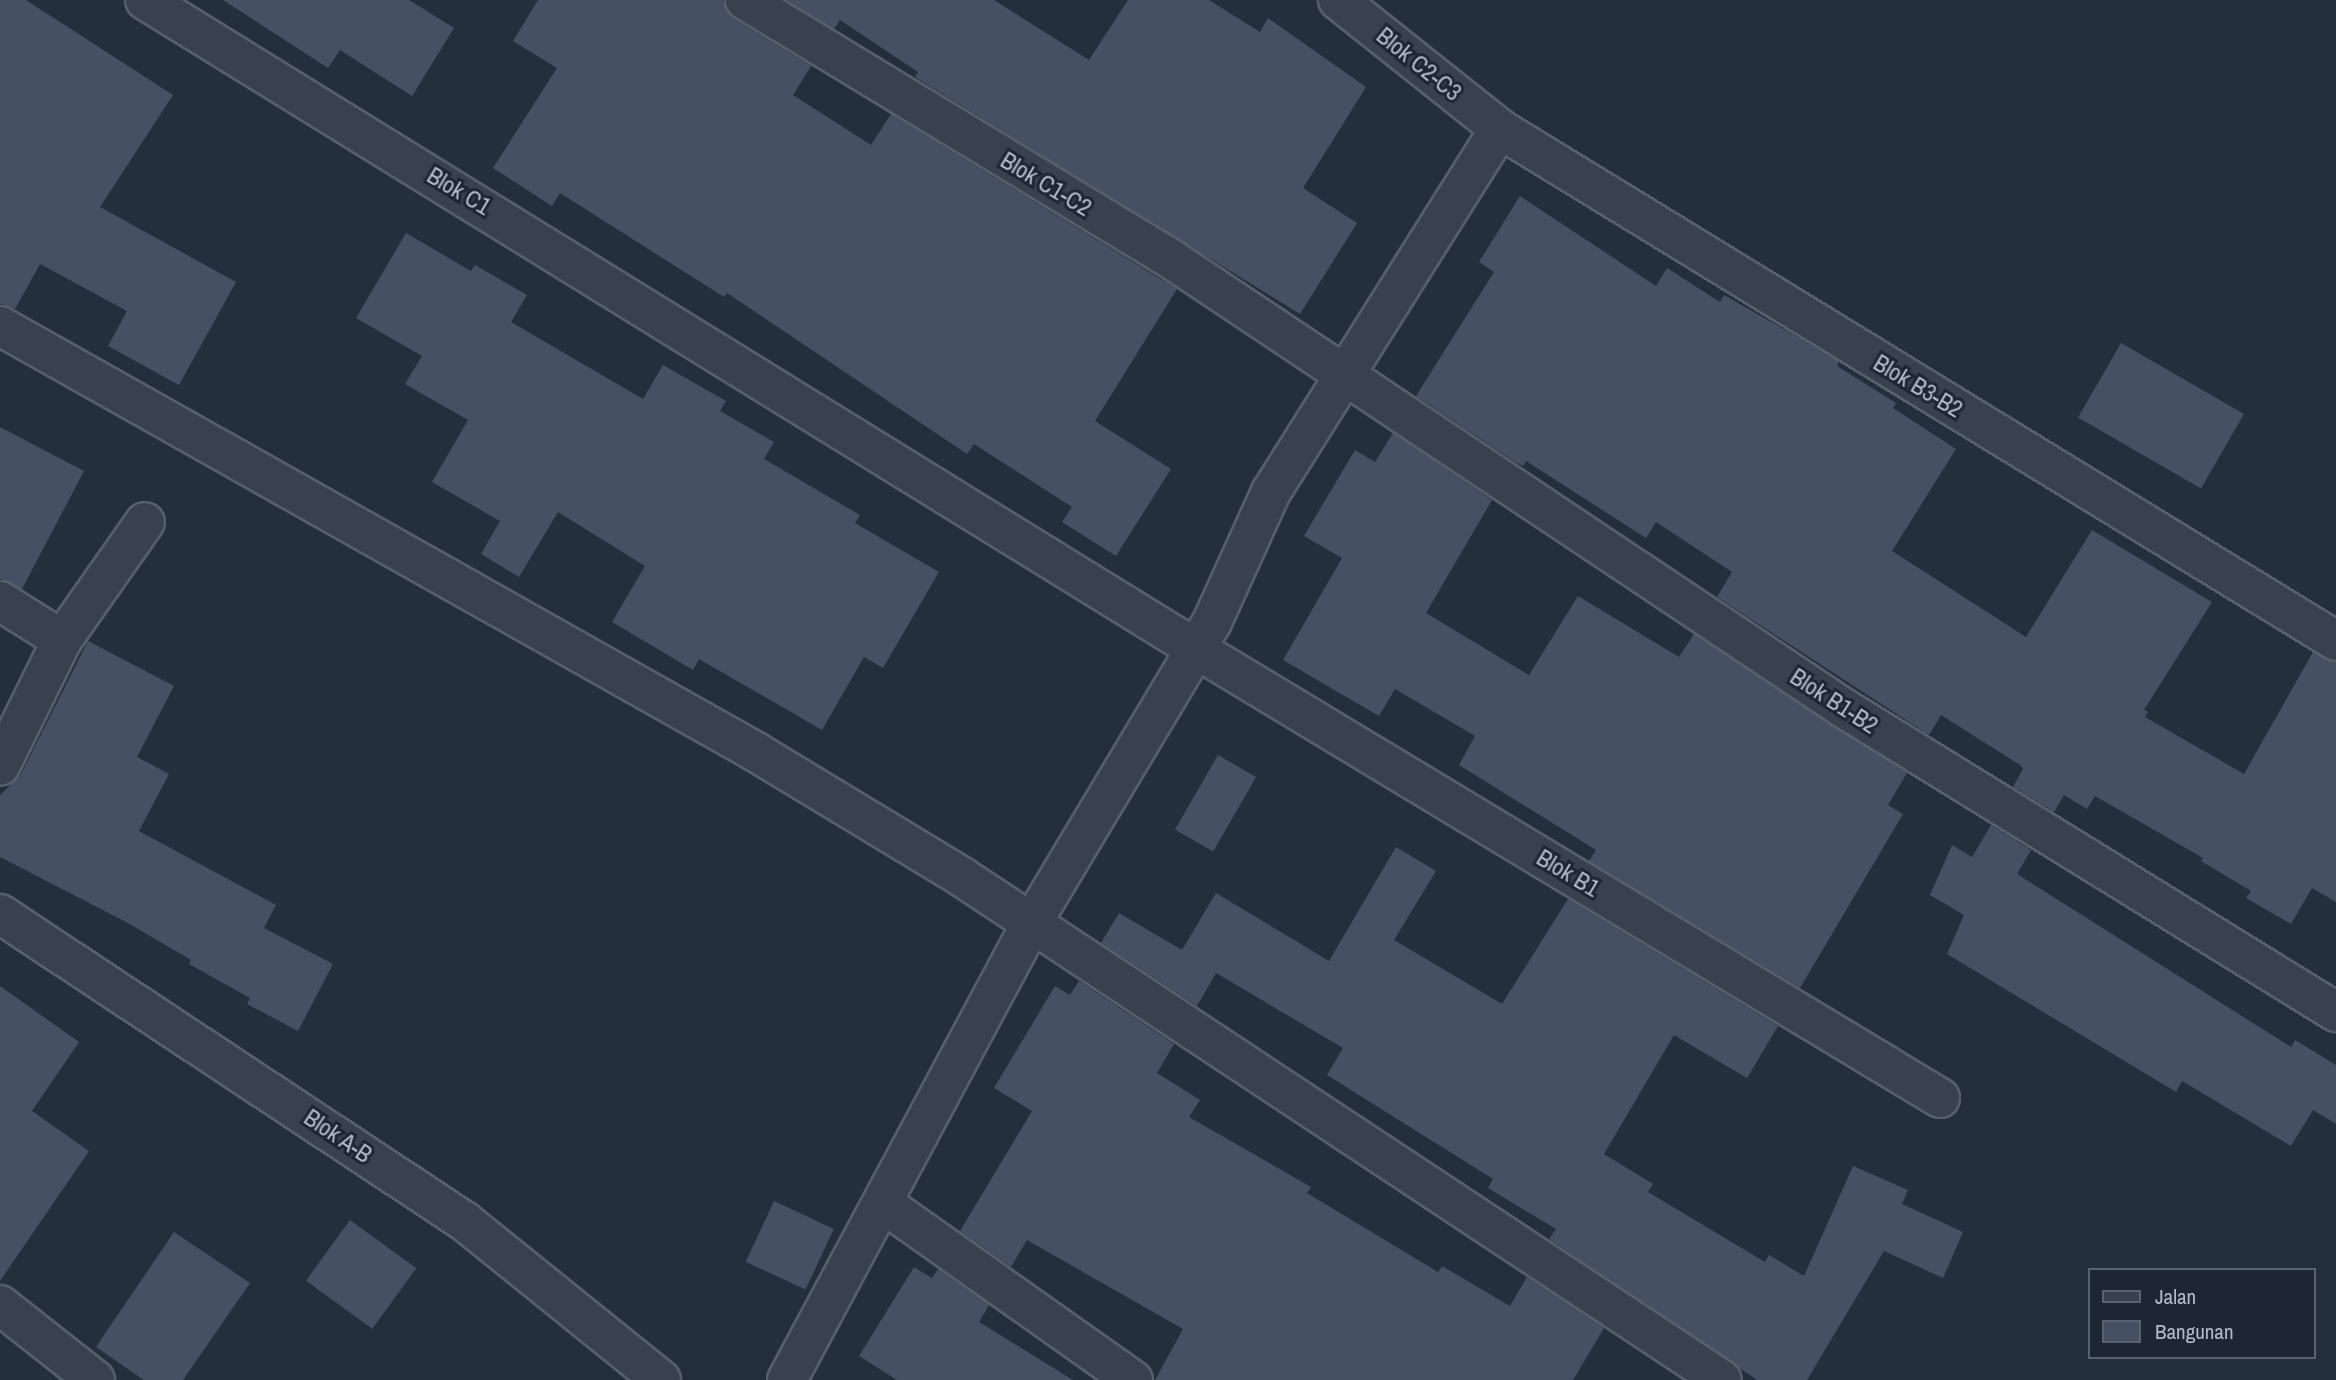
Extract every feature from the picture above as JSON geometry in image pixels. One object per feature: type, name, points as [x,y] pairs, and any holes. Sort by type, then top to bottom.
[{"type":"street","name":"Blok C1","points":[[145,0],[1196,649]]},
{"type":"street","name":"Blok C1-C2","points":[[745,0],[1165,256],[1341,376]]},
{"type":"street","name":"Blok C2-C3","points":[[1338,0],[1500,129]]},
{"type":"street","points":[[786,1380],[884,1204],[1030,926],[1196,649],[1271,492],[1341,376],[1500,129]]},
{"type":"street","name":"Blok B3-B2","points":[[1500,129],[2336,641]]},
{"type":"street","points":[[0,326],[756,752],[962,877],[1030,926],[1503,1231],[1722,1380]]},
{"type":"street","name":"Blok B1-B2","points":[[1341,376],[1845,709],[2336,1012]]},
{"type":"street","points":[[0,766],[62,640],[145,522]]},
{"type":"street","points":[[0,601],[62,640]]},
{"type":"street","name":"Blok B1","points":[[1196,649],[1940,1098]]},
{"type":"street","name":"Blok A-B","points":[[0,914],[464,1221],[661,1380]]},
{"type":"street","points":[[884,1204],[1133,1380]]},
{"type":"street","points":[[0,1305],[95,1380]]},
{"type":"building","points":[[0,0],[26,0],[173,95],[100,207],[236,282],[179,385],[108,346],[127,311],[40,264],[15,309],[0,304]]},
{"type":"building","points":[[223,0],[409,0],[454,28],[412,96],[340,50],[328,68]]},
{"type":"building","points":[[538,0],[723,0],[734,19],[811,66],[793,95],[871,145],[891,114],[1177,289],[1095,421],[1171,469],[1116,556],[1062,522],[1072,507],[974,444],[967,454],[727,293],[724,297],[560,193],[552,206],[493,168],[557,68],[513,41]]},
{"type":"building","points":[[787,0],[994,0],[1089,60],[1128,0],[1209,0],[1260,32],[1268,18],[1366,87],[1303,188],[1357,223],[1300,314],[915,77],[918,72],[840,20],[834,29]]},
{"type":"building","points":[[1520,196],[1656,286],[1667,268],[1720,302],[1724,295],[1791,333],[1839,362],[1837,366],[1896,403],[1893,408],[1956,449],[1892,551],[2026,637],[2092,530],[2212,602],[2144,710],[2148,712],[2145,717],[2244,774],[2313,652],[2336,663],[2336,902],[2312,888],[2291,924],[2246,898],[2251,891],[2201,861],[2203,858],[2095,796],[2087,809],[2064,795],[2054,812],[2013,787],[2023,769],[2020,765],[1941,715],[1929,735],[1717,597],[1732,572],[1656,522],[1646,538],[1526,461],[1523,466],[1515,462],[1416,396],[1494,272],[1479,262]]},
{"type":"building","points":[[406,233],[471,271],[475,265],[527,295],[511,322],[643,399],[663,365],[726,401],[720,411],[774,442],[764,459],[860,515],[855,523],[939,572],[883,668],[864,657],[822,730],[699,659],[693,670],[612,622],[645,566],[558,512],[519,577],[481,554],[500,521],[432,482],[468,420],[405,384],[422,356],[356,318]]},
{"type":"building","points":[[2121,343],[2244,414],[2201,488],[2078,417]]},
{"type":"building","points":[[0,427],[84,471],[22,589],[0,579]]},
{"type":"building","points":[[1393,433],[1492,500],[1426,613],[1529,675],[1578,596],[1679,657],[1694,634],[1907,773],[1888,805],[1903,814],[1800,988],[1589,861],[1596,850],[1459,765],[1475,736],[1395,689],[1379,716],[1283,660],[1342,558],[1304,536],[1355,450],[1375,462]]},
{"type":"building","points":[[88,641],[174,686],[137,757],[169,774],[139,831],[276,905],[264,928],[333,964],[298,1031],[247,1004],[250,998],[189,964],[191,960],[128,923],[0,857],[0,795],[20,776]]},
{"type":"building","points":[[1218,755],[1256,777],[1213,851],[1175,829]]},
{"type":"building","points":[[1991,825],[2031,850],[2017,874],[2291,1047],[2295,1040],[2336,1065],[2336,1124],[2313,1110],[2291,1146],[2182,1081],[2176,1092],[1947,954],[1964,915],[1930,895],[1952,845],[1972,857]]},
{"type":"building","points":[[1396,847],[1436,871],[1394,940],[1502,1004],[1568,899],[1778,1026],[1747,1078],[1674,1035],[1604,1154],[1653,1184],[1648,1192],[1765,1262],[1769,1255],[1804,1276],[1853,1166],[1908,1190],[1902,1204],[1963,1232],[1943,1278],[1884,1251],[1807,1380],[1757,1380],[1549,1239],[1556,1229],[1488,1188],[1493,1179],[1327,1075],[1343,1048],[1216,973],[1197,1006],[1101,943],[1119,913],[1182,950],[1216,893],[1329,961]]},
{"type":"building","points":[[1079,981],[1174,1044],[1157,1073],[1200,1100],[1189,1117],[1311,1187],[1307,1193],[1438,1272],[1442,1266],[1510,1306],[1527,1277],[1604,1328],[1573,1380],[1155,1380],[1183,1329],[1027,1240],[1011,1267],[960,1231],[1032,1111],[994,1088],[1055,986],[1070,995]]},
{"type":"building","points":[[0,986],[79,1042],[32,1111],[89,1151],[0,1281]]},
{"type":"building","points":[[774,1201],[834,1229],[806,1290],[746,1262]]},
{"type":"building","points":[[350,1220],[416,1268],[372,1329],[306,1281]]},
{"type":"building","points":[[174,1232],[250,1283],[183,1380],[144,1380],[96,1347]]},
{"type":"building","points":[[914,1267],[932,1278],[938,1269],[989,1305],[979,1322],[1073,1380],[897,1380],[859,1356]]}]
